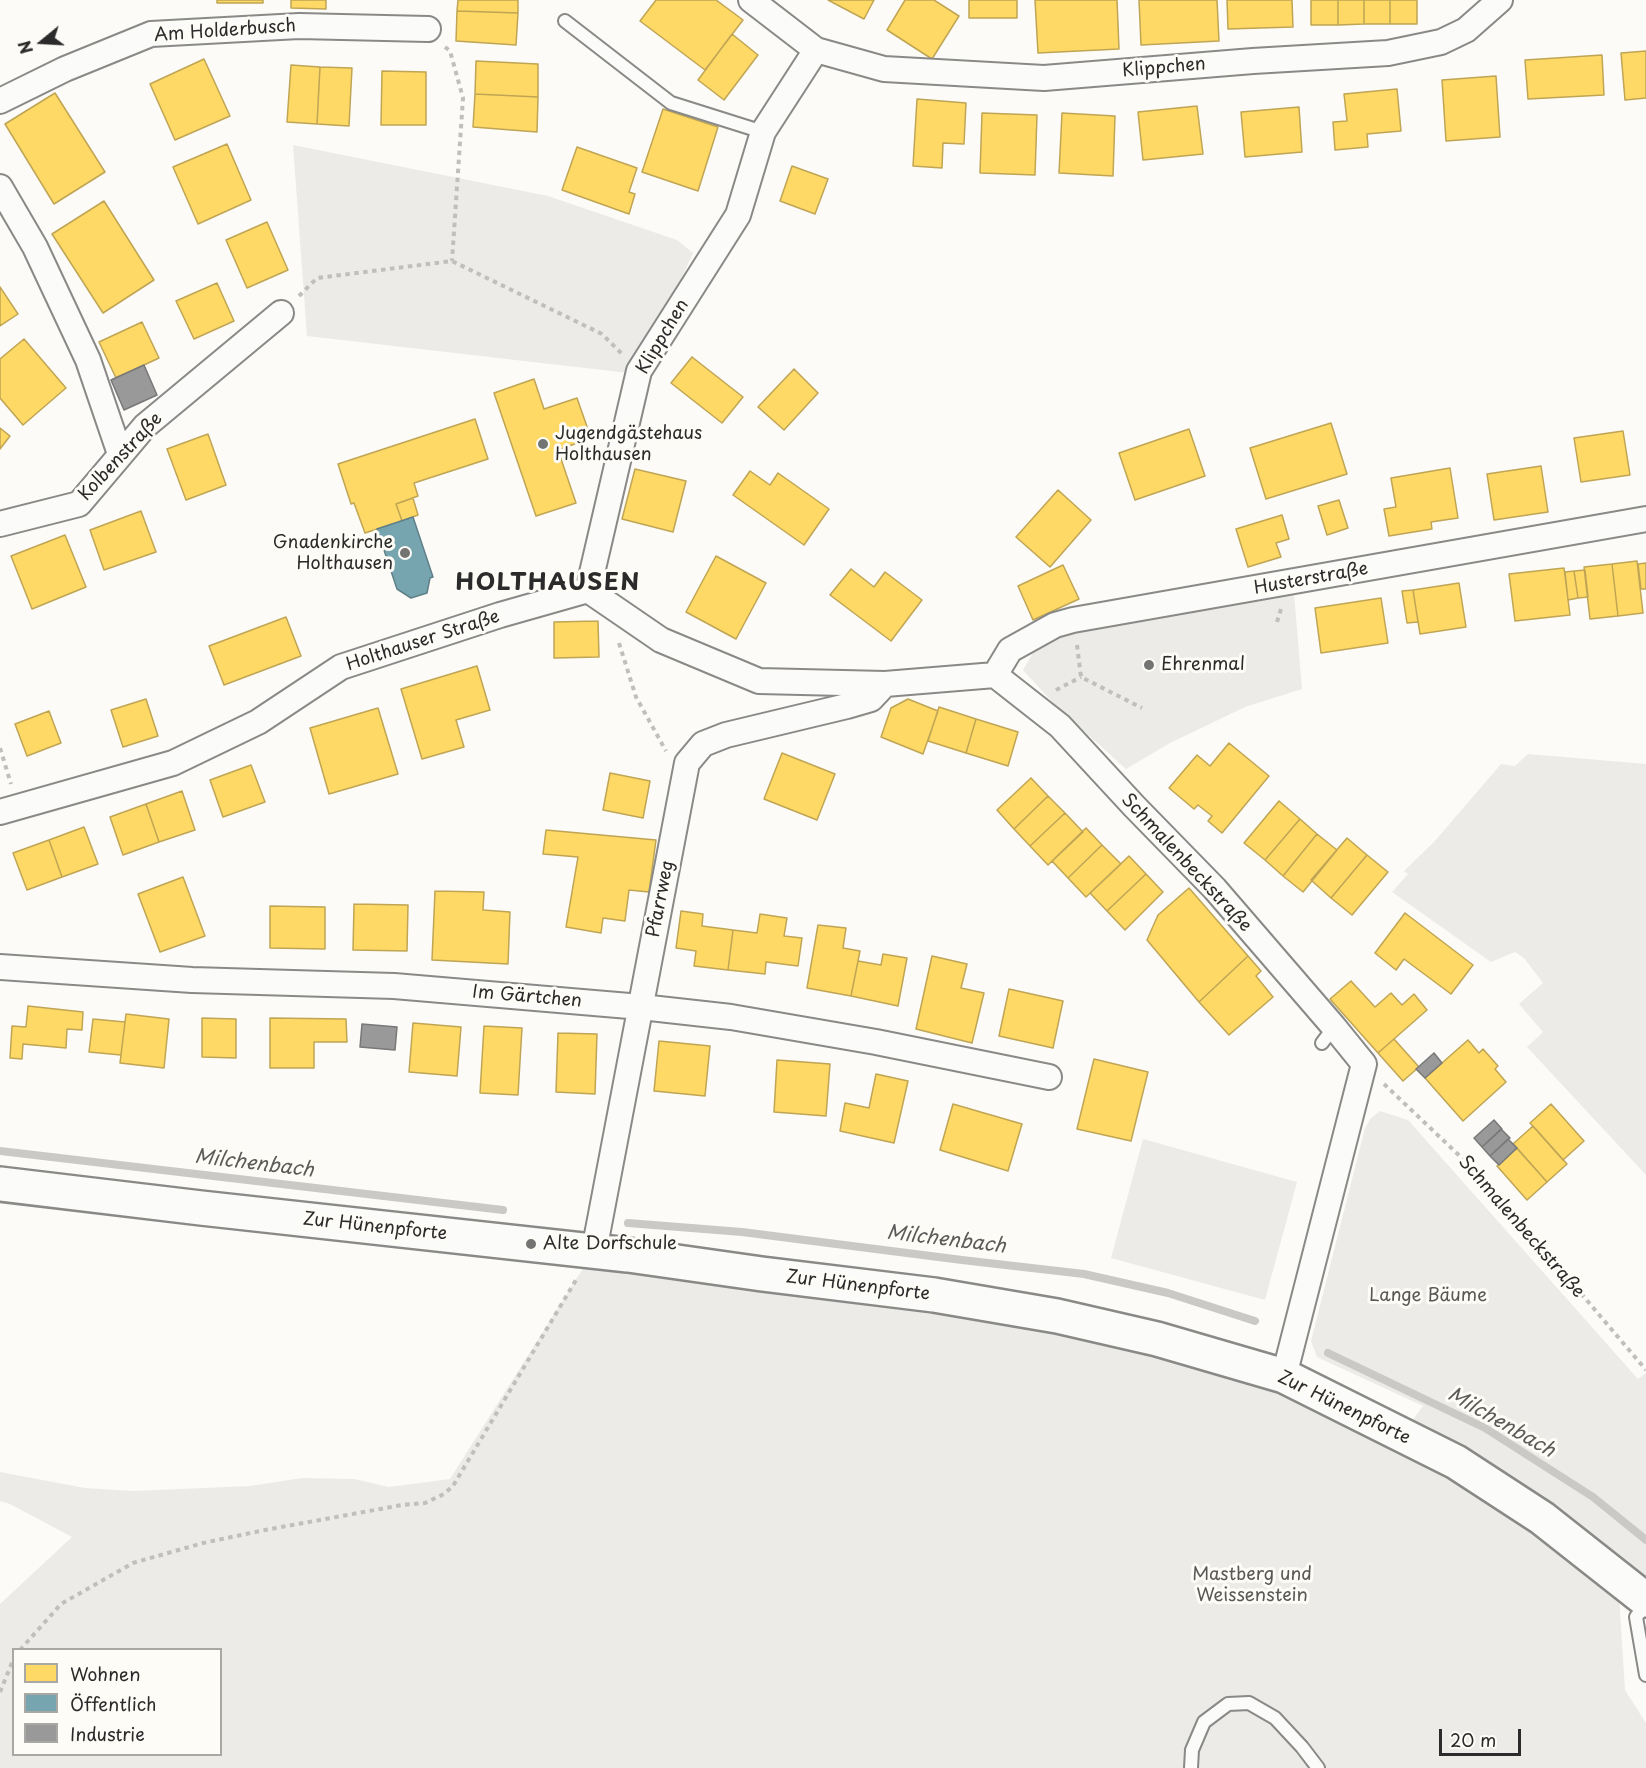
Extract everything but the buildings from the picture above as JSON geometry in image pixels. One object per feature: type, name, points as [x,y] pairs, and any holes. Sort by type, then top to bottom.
[{"type":"main road","name":"Zur Hünenpforte","points":[[0,1184],[213,1210],[594,1251],[934,1294],[1057,1316],[1157,1339],[1284,1376],[1456,1462],[1542,1518],[1643,1607]]},
{"type":"street","name":"Klippchen","points":[[751,0],[816,50],[884,69],[1044,78],[1253,61],[1388,53],[1441,42],[1466,30],[1500,0]]},
{"type":"street","name":"Am Holderbusch","points":[[0,101],[65,69],[151,34],[299,26],[428,29]]},
{"type":"street","name":"Klippchen","points":[[588,590],[639,371],[738,215],[763,132],[816,50]]},
{"type":"street","points":[[0,187],[35,247],[88,360],[120,454]]},
{"type":"street","name":"Kolbenstraße","points":[[0,524],[79,504],[145,426],[281,313]]},
{"type":"street","name":"Husterstraße","points":[[995,675],[1010,650],[1055,625],[1073,620],[1646,519]]},
{"type":"street","points":[[588,590],[661,640],[759,681],[885,684],[995,675]]},
{"type":"street","name":"Holthauser Straße","points":[[9,809],[173,763],[258,722],[341,667],[500,615],[588,590]]},
{"type":"street","name":"Schmalenbeckstraße","points":[[995,675],[1060,726],[1215,889],[1328,1035],[1364,1064]]},
{"type":"street","name":"Pfarrweg","points":[[594,1251],[687,763],[704,744],[726,735],[871,699],[885,684]]},
{"type":"street","name":"Im Gärtchen","points":[[0,967],[192,980],[394,986],[641,1007],[742,1019],[876,1042],[1049,1077]]},
{"type":"street","points":[[1284,1376],[1364,1064]]},
{"type":"lane","points":[[565,21],[671,103],[763,132]]},
{"type":"lane","points":[[1643,1607],[1646,1675]]},
{"type":"lane","points":[[1191,1768],[1192,1750],[1204,1722],[1228,1704],[1250,1703],[1275,1718],[1318,1768]]},
{"type":"path","points":[[428,29],[450,51],[463,98],[452,261]]},
{"type":"path","points":[[281,313],[317,278],[452,261],[602,334],[639,371]]},
{"type":"path","points":[[613,607],[620,644],[636,697],[669,755],[685,773]]},
{"type":"path","points":[[1077,644],[1081,677],[1142,708]]},
{"type":"path","points":[[0,748],[9,809]]},
{"type":"path","name":"Schmalenbeckstraße","points":[[1364,1064],[1484,1179],[1646,1370]]},
{"type":"path","points":[[22,1648],[61,1604],[133,1563],[203,1543],[265,1530],[402,1505],[425,1503],[444,1494],[453,1486],[594,1251]]},
{"type":"path","points":[[0,1692],[12,1663]]},
{"type":"green space","points":[[293,145],[548,196],[677,240],[693,253],[637,374],[307,336]]},
{"type":"green space","points":[[1294,593],[1302,689],[1245,707],[1170,743],[1126,769],[1054,704],[1023,670],[1038,644],[1092,624]]},
{"type":"green space","points":[[1528,754],[1646,764],[1646,1175],[1527,1047],[1543,1032],[1519,1004],[1543,983],[1524,958],[1515,952],[1491,962],[1392,892],[1408,874],[1404,871],[1434,842],[1501,764],[1515,766]]},
{"type":"green space","points":[[1380,1111],[1408,1120],[1638,1379],[1646,1373],[1646,1598],[1618,1578],[1625,1690],[1646,1723],[1646,1768],[0,1768],[0,1604],[72,1537],[0,1501],[0,1472],[85,1488],[134,1491],[250,1486],[302,1478],[354,1479],[389,1487],[450,1479],[594,1251],[1223,1357],[1402,1434],[1423,1406],[1317,1357],[1311,1341],[1365,1128],[1371,1118]]},
{"type":"green space","points":[[1143,1139],[1297,1182],[1265,1300],[1111,1258]]},
{"type":"waterway","name":"Milchenbach","points":[[0,1151],[503,1210]]},
{"type":"waterway","name":"Milchenbach","points":[[628,1223],[742,1232],[1084,1274],[1168,1293],[1255,1321]]},
{"type":"waterway","name":"Milchenbach","points":[[1328,1353],[1485,1428],[1593,1497],[1646,1540]]},
{"type":"place","name":"Jugendgästehaus Holthausen","points":[[543,444]]},
{"type":"place","name":"Gnadenkirche Holthausen","points":[[405,553]]},
{"type":"place","name":"Ehrenmal","points":[[1149,665]]},
{"type":"place","name":"Alte Dorfschule","points":[[531,1244]]},
{"type":"district","name":"HOLTHAUSEN","points":[[548,583]]},
{"type":"park label","name":"Lange Bäume","points":[[1428,1296]]},
{"type":"park label","name":"Mastberg und Weissenstein","points":[[1252,1585]]}]
